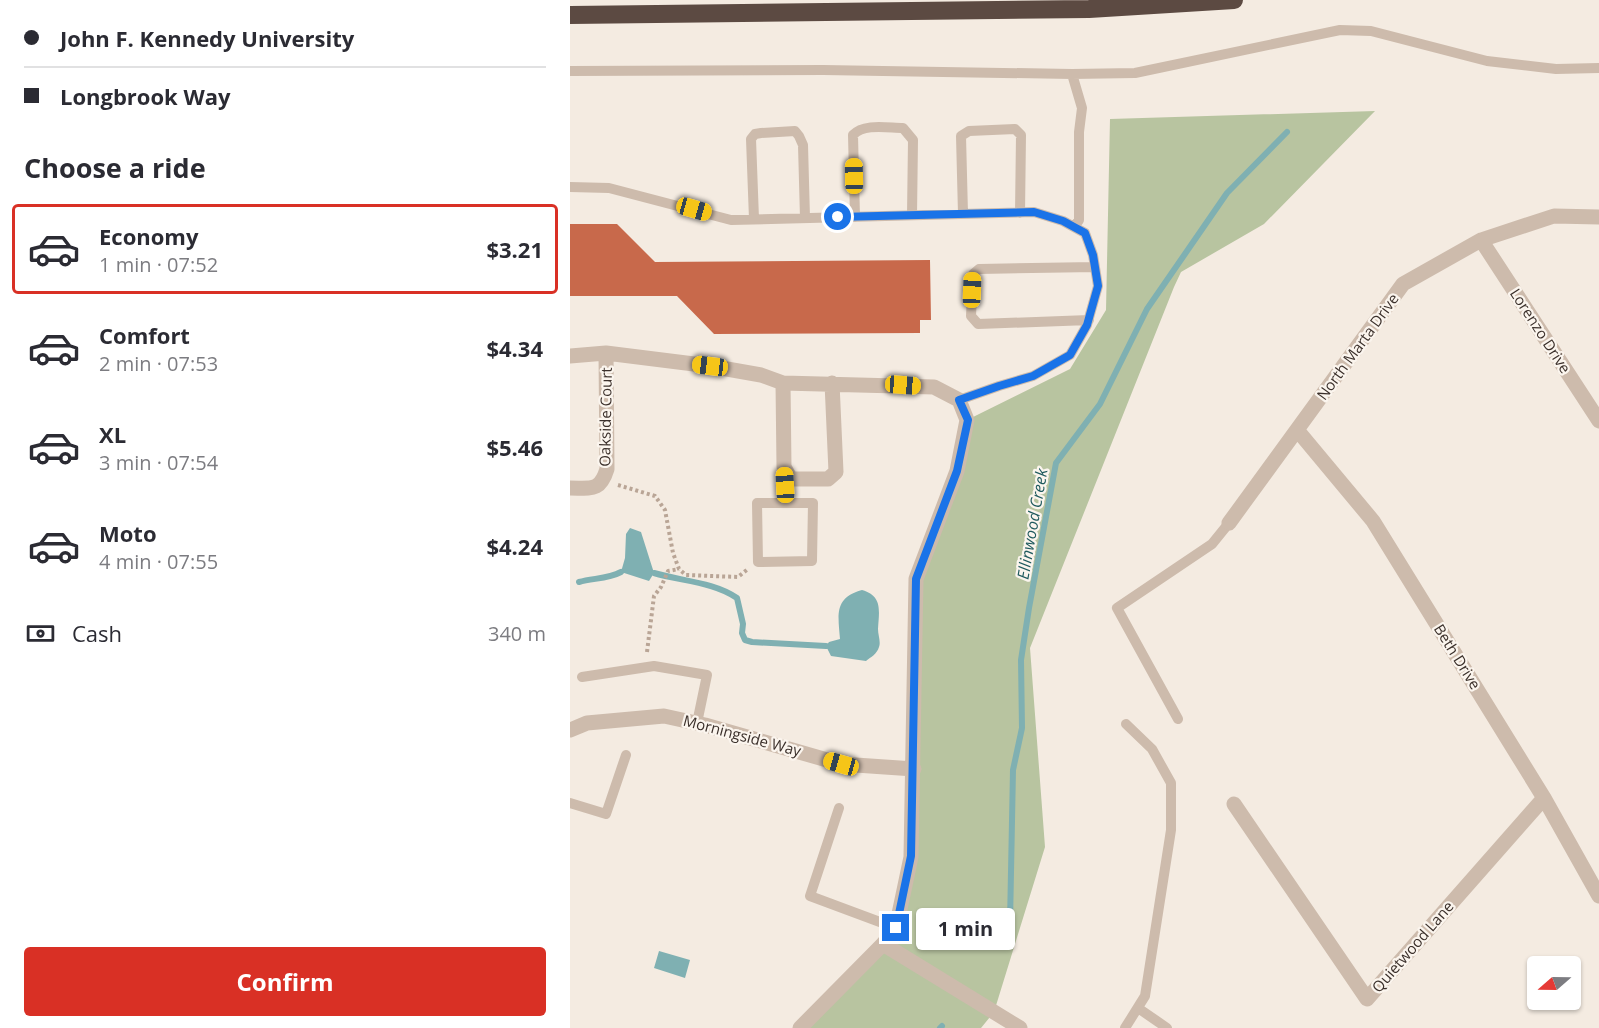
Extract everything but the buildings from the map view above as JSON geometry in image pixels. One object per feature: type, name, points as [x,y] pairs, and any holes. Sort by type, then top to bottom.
[{"type":"highway","points":[[570,15],[1089,9],[1234,0]]},
{"type":"street","name":"North Marta Drive","points":[[1229,523],[1403,284],[1481,240],[1554,216],[1599,217]]},
{"type":"street","name":"Lorenzo Drive","points":[[1481,240],[1599,421]]},
{"type":"street","points":[[570,356],[606,352],[710,366],[761,375],[783,383],[934,387],[959,400],[968,420],[957,471],[916,579],[911,856],[896,928],[800,1028]]},
{"type":"street","name":"Oakside Court","points":[[570,488],[594,488],[603,483],[607,470],[606,352]]},
{"type":"street","points":[[783,383],[784,467],[793,479],[828,479],[836,472],[832,383]]},
{"type":"street","name":"Beth Drive","points":[[1298,430],[1373,521],[1544,798],[1599,896]]},
{"type":"street","name":"Morningside Way","points":[[570,730],[587,723],[664,716],[697,723],[841,764],[914,769]]},
{"type":"street","name":"Quietwood Lane","points":[[1234,804],[1367,999],[1544,798]]},
{"type":"street","points":[[883,944],[1020,1028]]},
{"type":"lane","points":[[570,71],[823,70],[1135,73],[1340,30],[1371,31],[1487,61],[1556,69],[1599,68]]},
{"type":"lane","points":[[1072,74],[1082,108],[1079,132],[1079,220],[1074,227]]},
{"type":"lane","points":[[855,217],[854,135],[858,130],[866,128],[903,128],[913,140],[912,215]]},
{"type":"lane","points":[[963,214],[961,136],[969,131],[1015,129],[1021,135],[1020,213]]},
{"type":"lane","points":[[754,219],[751,139],[755,134],[760,133],[795,131],[800,136],[803,145],[805,218]]},
{"type":"lane","points":[[570,187],[609,188],[731,220],[1034,212],[1063,221],[1085,233],[1098,286],[1089,320],[1070,355],[1033,376],[959,400]]},
{"type":"lane","points":[[1089,320],[978,324],[971,316],[973,274],[979,269],[1095,267]]},
{"type":"lane","points":[[784,467],[786,503]]},
{"type":"lane","points":[[757,503],[786,503],[813,503],[812,561],[758,562],[757,503]]},
{"type":"lane","points":[[1178,719],[1117,608],[1212,544],[1229,523]]},
{"type":"lane","points":[[582,677],[654,666],[707,675],[697,723]]},
{"type":"lane","points":[[1125,1028],[1145,996],[1171,830],[1171,783],[1152,749],[1126,724]]},
{"type":"lane","points":[[570,803],[606,814],[626,755]]},
{"type":"lane","points":[[839,808],[810,896],[896,928]]},
{"type":"lane","points":[[1138,1008],[1167,1028]]},
{"type":"path","points":[[603,483],[623,486],[655,496],[665,510],[673,553],[679,569],[687,575],[738,577],[758,562]]},
{"type":"path","points":[[646,668],[654,596],[668,571],[679,569]]},
{"type":"green space","points":[[1375,111],[1264,224],[1181,272],[1174,287],[1030,648],[1045,847],[994,1012],[981,1028],[800,1028],[883,944],[911,856],[916,579],[967,420],[1070,369],[1106,310],[1110,119]]},
{"type":"water","points":[[630,528],[641,532],[654,573],[649,581],[621,572],[625,558],[626,534]]},
{"type":"water","points":[[862,590],[877,600],[880,643],[878,649],[866,661],[831,656],[826,646],[829,642],[840,639],[839,615],[842,602],[853,593]]},
{"type":"water","points":[[659,951],[690,960],[685,978],[654,968]]},
{"type":"waterway","name":"Ellinwood Creek","points":[[1010,923],[1013,770],[1022,728],[1021,660],[1056,463],[1100,404],[1147,309],[1227,193],[1287,132]]},
{"type":"waterway","points":[[579,582],[621,572]]},
{"type":"waterway","points":[[654,573],[718,588],[737,598],[745,640],[826,646]]},
{"type":"route","points":[[838,217],[1034,212],[1063,221],[1085,233],[1093,255],[1098,286],[1087,325],[1070,355],[1033,376],[959,400],[968,420],[957,471],[916,579],[911,856],[896,928]]}]
